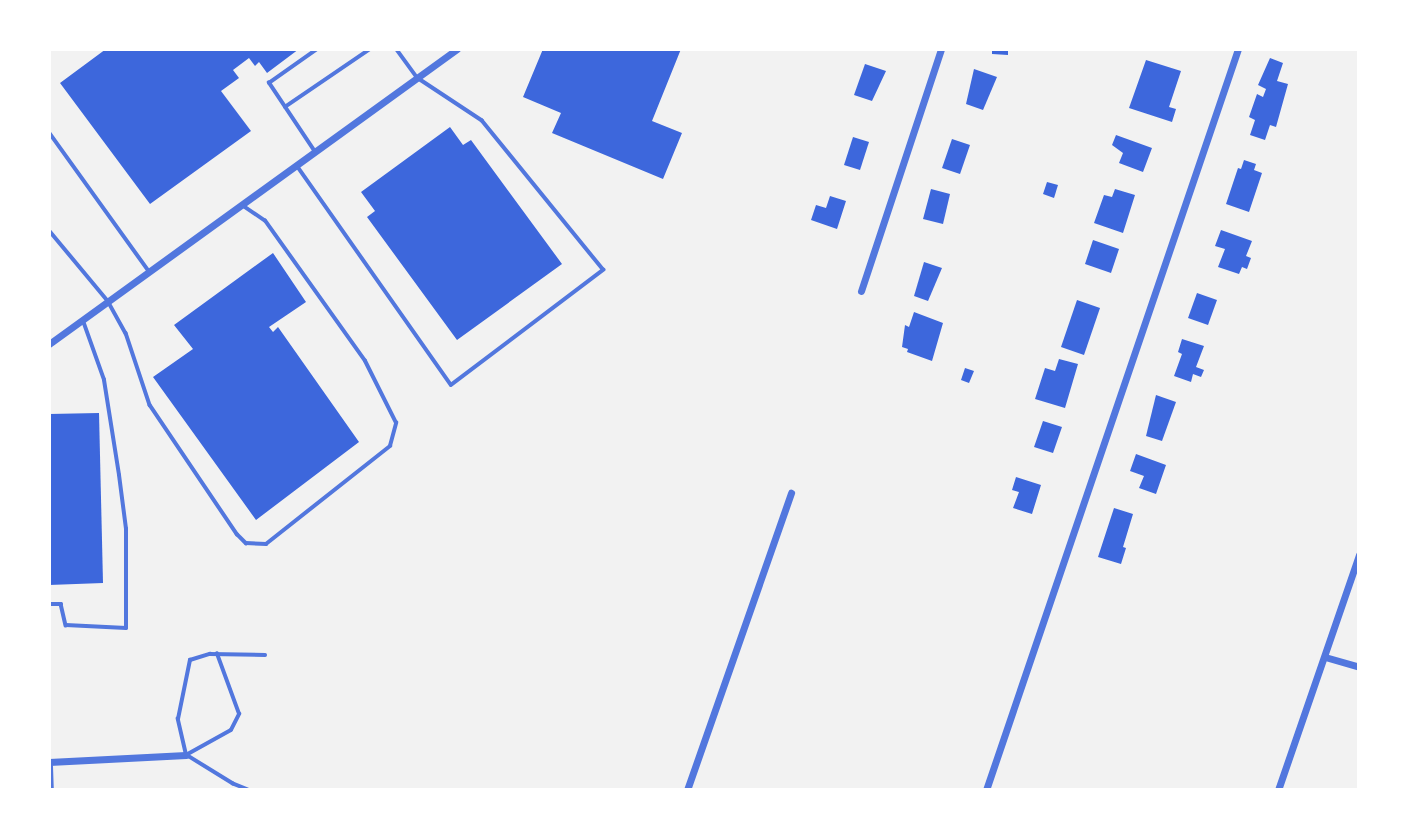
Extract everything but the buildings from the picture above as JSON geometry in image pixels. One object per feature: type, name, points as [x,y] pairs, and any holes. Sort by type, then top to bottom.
[{"type":"street","points":[[49,344],[457,49]]},
{"type":"street","points":[[861,291],[942,49]]},
{"type":"street","points":[[986,790],[1238,49]]},
{"type":"street","points":[[687,790],[791,493]]},
{"type":"street","points":[[1278,790],[1359,555]]},
{"type":"street","points":[[1325,657],[1359,667]]},
{"type":"street","points":[[50,790],[49,764],[186,755]]},
{"type":"lane","points":[[315,152],[269,83],[317,49]]},
{"type":"lane","points":[[285,107],[370,49]]},
{"type":"lane","points":[[296,165],[450,385],[603,270],[482,121],[417,78],[396,49]]},
{"type":"lane","points":[[49,132],[149,271]]},
{"type":"lane","points":[[49,230],[108,301],[126,333],[150,405],[237,534],[246,543],[267,544],[390,446],[396,424],[365,361],[265,221],[241,205]]},
{"type":"lane","points":[[49,604],[61,604],[66,625],[126,628],[126,529],[121,488],[104,380],[83,319]]},
{"type":"lane","points":[[186,755],[231,730],[239,714],[217,654]]},
{"type":"lane","points":[[248,790],[233,784],[186,755],[178,719],[190,660],[217,654],[265,655]]}]
